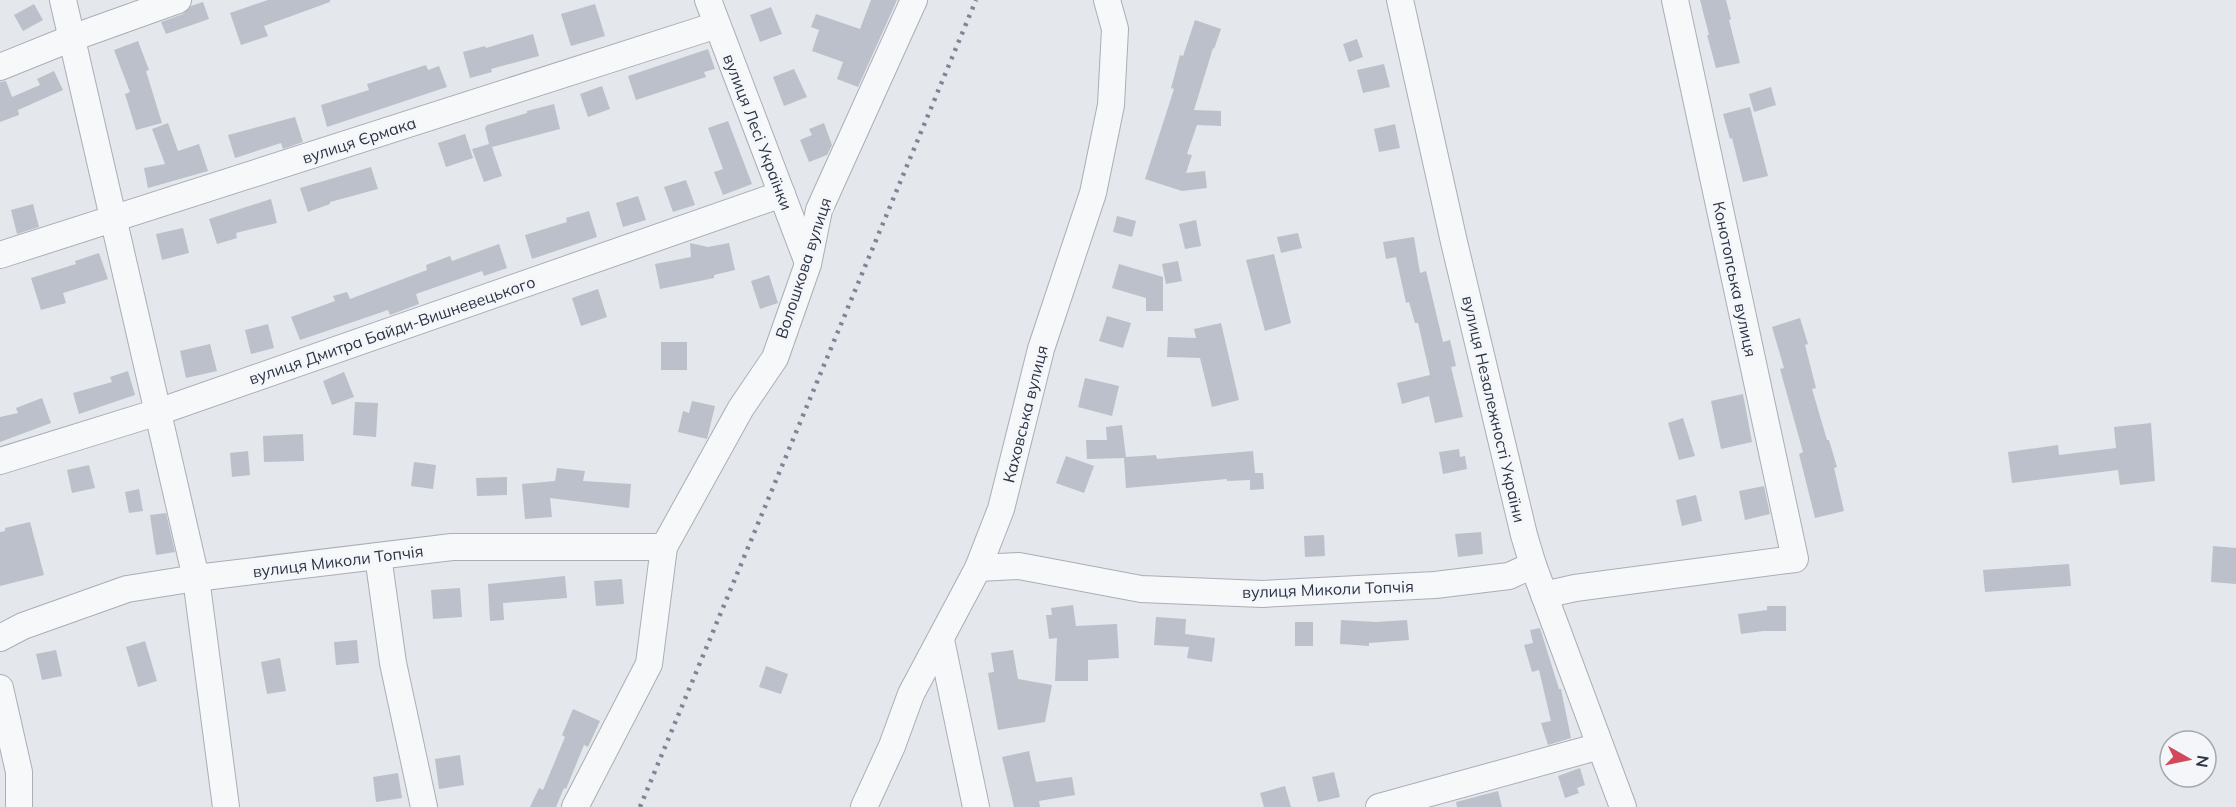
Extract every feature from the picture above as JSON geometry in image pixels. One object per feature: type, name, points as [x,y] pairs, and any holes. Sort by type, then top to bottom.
[{"type":"street","points":[[63,0],[196,578],[226,807]]},
{"type":"street","points":[[0,67],[178,0]]},
{"type":"street","name":"вулиця Лесі Українки","points":[[708,0],[808,264]]},
{"type":"street","name":"Волошкова вулиця","points":[[669,537],[741,408],[775,358],[808,264],[819,210],[914,0]]},
{"type":"street","name":"Каховська вулиця","points":[[864,807],[892,746],[911,694],[978,568],[1001,509],[1041,349],[1093,193],[1112,105],[1115,28],[1107,0]]},
{"type":"street","name":"вулиця Незалежності України","points":[[1400,0],[1454,242],[1524,535],[1533,565],[1623,807]]},
{"type":"street","name":"Конотопська вулиця","points":[[1544,595],[1575,588],[1795,559],[1675,0]]},
{"type":"street","name":"вулиця Єрмака","points":[[0,255],[717,25]]},
{"type":"street","name":"вулиця Дмитра Байди-Вишневецького","points":[[0,461],[158,412],[782,194]]},
{"type":"street","points":[[575,807],[649,664],[669,537]]},
{"type":"street","name":"вулиця Миколи Топчія","points":[[0,638],[23,626],[127,589],[196,578],[452,547],[669,537]]},
{"type":"street","points":[[378,556],[393,663],[424,807]]},
{"type":"street","name":"вулиця Миколи Топчія","points":[[978,568],[1019,566],[1142,589],[1262,594],[1435,585],[1509,576],[1533,565]]},
{"type":"street","points":[[941,640],[976,807]]},
{"type":"street","points":[[0,688],[19,772],[19,807]]},
{"type":"street","points":[[1379,807],[1600,746]]},
{"type":"building","points":[[268,0],[330,0],[330,2],[264,26],[268,36],[241,45],[230,13]]},
{"type":"building","points":[[871,0],[897,0],[858,87],[837,79],[843,62],[812,51],[819,30],[811,27],[816,14],[860,29]]},
{"type":"building","points":[[1700,0],[1726,0],[1740,63],[1716,68]]},
{"type":"building","points":[[203,2],[209,19],[166,34],[161,22],[183,14],[191,6]]},
{"type":"building","points":[[34,4],[43,20],[23,31],[14,15]]},
{"type":"building","points":[[595,4],[605,36],[571,46],[561,14]]},
{"type":"building","points":[[771,7],[782,34],[760,42],[750,15]]},
{"type":"building","points":[[1195,20],[1221,29],[1194,110],[1221,111],[1221,126],[1197,125],[1187,154],[1192,155],[1186,173],[1205,171],[1207,188],[1182,191],[1145,179],[1174,89],[1171,88],[1180,55],[1183,56]]},
{"type":"building","points":[[533,34],[539,56],[491,69],[492,72],[470,78],[463,52],[485,46],[486,48]]},
{"type":"building","points":[[1357,39],[1363,57],[1349,62],[1343,44]]},
{"type":"building","points":[[138,41],[149,70],[146,71],[162,123],[136,130],[125,94],[130,92],[114,50]]},
{"type":"building","points":[[708,49],[715,69],[704,72],[706,77],[636,100],[628,76]]},
{"type":"building","points":[[1384,64],[1390,87],[1363,93],[1357,70]]},
{"type":"building","points":[[426,65],[428,70],[439,66],[447,87],[327,127],[321,105],[369,90],[367,84]]},
{"type":"building","points":[[794,69],[807,97],[784,106],[773,77]]},
{"type":"building","points":[[54,71],[63,90],[18,110],[19,115],[0,122],[0,82],[6,81],[12,97],[40,85],[37,79]]},
{"type":"building","points":[[602,86],[610,109],[588,117],[580,94]]},
{"type":"building","points":[[1771,87],[1776,105],[1754,112],[1749,94]]},
{"type":"building","points":[[554,104],[560,129],[492,147],[502,176],[484,182],[472,149],[489,144],[485,128],[487,125]]},
{"type":"building","points":[[1750,107],[1768,176],[1743,182],[1732,138],[1730,139],[1723,114]]},
{"type":"building","points":[[295,117],[303,142],[283,149],[281,143],[235,158],[228,135]]},
{"type":"building","points":[[728,121],[752,184],[723,195],[714,172],[723,169],[708,128]]},
{"type":"building","points":[[168,123],[178,151],[199,144],[208,171],[148,188],[144,168],[165,164],[152,129]]},
{"type":"building","points":[[824,123],[832,145],[827,155],[809,162],[800,140],[812,135],[809,129]]},
{"type":"building","points":[[1395,124],[1400,148],[1379,152],[1374,129]]},
{"type":"building","points":[[465,134],[473,158],[446,167],[438,143]]},
{"type":"building","points":[[371,167],[378,189],[330,202],[330,204],[308,212],[300,188]]},
{"type":"building","points":[[686,180],[695,205],[673,212],[664,187]]},
{"type":"building","points":[[638,196],[646,220],[623,227],[616,203]]},
{"type":"building","points":[[271,199],[277,223],[236,233],[237,238],[217,244],[209,219]]},
{"type":"building","points":[[33,204],[39,227],[17,234],[11,210]]},
{"type":"building","points":[[589,211],[597,237],[532,259],[525,235],[567,222],[566,218]]},
{"type":"building","points":[[1117,216],[1136,221],[1132,237],[1113,232]]},
{"type":"building","points":[[1196,220],[1201,246],[1185,249],[1179,224]]},
{"type":"building","points":[[183,228],[189,253],[162,260],[156,234]]},
{"type":"building","points":[[1298,233],[1302,248],[1281,253],[1277,237]]},
{"type":"building","points":[[1414,237],[1420,273],[1426,271],[1443,342],[1450,340],[1456,366],[1451,367],[1463,417],[1435,423],[1429,396],[1402,404],[1397,383],[1430,375],[1418,323],[1415,323],[1409,302],[1406,303],[1396,257],[1386,259],[1383,242]]},
{"type":"building","points":[[690,243],[708,247],[729,243],[735,270],[714,275],[714,278],[660,289],[655,264],[691,257]]},
{"type":"building","points":[[499,244],[507,268],[484,276],[482,271],[416,294],[419,304],[390,315],[388,310],[300,340],[291,317],[335,301],[333,296],[347,292],[350,299],[427,270],[426,265],[450,256],[452,261]]},
{"type":"building","points":[[99,253],[108,279],[63,293],[66,303],[41,310],[31,278],[76,264],[75,261]]},
{"type":"building","points":[[1274,254],[1291,323],[1265,331],[1246,260]]},
{"type":"building","points":[[1178,261],[1182,281],[1166,284],[1162,264]]},
{"type":"building","points":[[1119,264],[1163,277],[1163,311],[1146,311],[1146,298],[1112,288]]},
{"type":"building","points":[[769,275],[778,303],[760,309],[751,281]]},
{"type":"building","points":[[598,289],[607,317],[581,326],[572,298]]},
{"type":"building","points":[[1107,316],[1131,323],[1123,348],[1099,341]]},
{"type":"building","points":[[1800,318],[1808,344],[1805,345],[1816,388],[1812,389],[1837,467],[1834,468],[1844,511],[1815,518],[1799,454],[1803,452],[1780,369],[1784,368],[1772,327]]},
{"type":"building","points":[[1221,323],[1239,400],[1212,407],[1200,358],[1167,357],[1168,337],[1196,338],[1194,329]]},
{"type":"building","points":[[268,324],[274,348],[251,354],[245,330]]},
{"type":"building","points":[[661,342],[687,342],[687,370],[661,370]]},
{"type":"building","points":[[210,344],[217,371],[186,378],[180,351]]},
{"type":"building","points":[[128,371],[135,395],[79,414],[73,393],[112,382],[110,377]]},
{"type":"building","points":[[344,372],[354,397],[332,405],[323,381]]},
{"type":"building","points":[[1085,378],[1119,386],[1112,416],[1078,407]]},
{"type":"building","points":[[1743,394],[1752,442],[1721,449],[1711,401]]},
{"type":"building","points":[[42,398],[51,423],[0,442],[0,417],[18,413],[16,408]]},
{"type":"building","points":[[692,401],[715,406],[707,439],[678,432],[683,411],[689,413]]},
{"type":"building","points":[[355,402],[378,403],[376,437],[353,435]]},
{"type":"building","points":[[1683,418],[1695,456],[1679,460],[1668,423]]},
{"type":"building","points":[[2151,423],[2155,481],[2120,485],[2118,470],[2012,483],[2008,452],[2058,445],[2059,455],[2116,448],[2114,427]]},
{"type":"building","points":[[1122,425],[1126,457],[1156,455],[1157,459],[1253,451],[1255,473],[1263,473],[1264,489],[1250,490],[1250,480],[1227,481],[1227,479],[1126,488],[1124,458],[1087,459],[1086,440],[1107,440],[1106,427]]},
{"type":"building","points":[[303,434],[304,461],[264,462],[263,436]]},
{"type":"building","points":[[1459,449],[1460,457],[1465,456],[1467,469],[1443,474],[1439,452]]},
{"type":"building","points":[[248,451],[250,475],[232,477],[230,453]]},
{"type":"building","points":[[1066,456],[1094,466],[1084,493],[1056,483]]},
{"type":"building","points":[[414,462],[436,465],[433,489],[411,486]]},
{"type":"building","points":[[89,465],[95,488],[72,493],[67,470]]},
{"type":"building","points":[[557,468],[585,471],[583,481],[631,484],[629,508],[550,498],[552,517],[525,519],[522,484],[555,481]]},
{"type":"building","points":[[507,477],[507,495],[477,496],[476,478]]},
{"type":"building","points":[[1764,486],[1770,514],[1745,520],[1739,491]]},
{"type":"building","points":[[139,489],[143,511],[129,513],[125,492]]},
{"type":"building","points":[[1696,495],[1702,521],[1682,526],[1676,500]]},
{"type":"building","points":[[166,513],[175,552],[156,555],[150,515]]},
{"type":"building","points":[[30,522],[44,575],[0,586],[0,532],[5,531],[5,528]]},
{"type":"building","points":[[1481,532],[1483,554],[1458,557],[1455,534]]},
{"type":"building","points":[[1324,535],[1325,556],[1305,557],[1304,536]]},
{"type":"building","points":[[2213,546],[2236,548],[2236,584],[2211,582]]},
{"type":"building","points":[[2069,564],[2071,586],[1985,592],[1983,570]]},
{"type":"building","points":[[565,576],[567,598],[503,603],[504,620],[490,621],[488,584]]},
{"type":"building","points":[[622,579],[624,604],[596,606],[594,581]]},
{"type":"building","points":[[460,588],[462,617],[433,619],[431,590]]},
{"type":"building","points":[[1073,605],[1076,626],[1117,624],[1119,658],[1088,660],[1088,681],[1055,681],[1057,638],[1049,639],[1046,615],[1052,615],[1051,608]]},
{"type":"building","points":[[1767,606],[1786,606],[1786,631],[1741,634],[1738,614],[1767,610]]},
{"type":"building","points":[[1156,617],[1186,619],[1185,634],[1215,638],[1212,662],[1187,658],[1189,647],[1154,645]]},
{"type":"building","points":[[1341,620],[1376,622],[1407,620],[1409,640],[1369,643],[1369,646],[1340,644]]},
{"type":"building","points":[[1295,622],[1313,622],[1313,646],[1295,646]]},
{"type":"building","points":[[1540,628],[1559,689],[1561,689],[1571,738],[1548,745],[1541,723],[1551,721],[1539,670],[1532,672],[1524,645],[1533,643],[1530,630]]},
{"type":"building","points":[[357,640],[359,663],[336,665],[334,642]]},
{"type":"building","points":[[145,641],[157,681],[138,687],[126,647]]},
{"type":"building","points":[[56,650],[62,676],[42,680],[36,654]]},
{"type":"building","points":[[1013,650],[1018,679],[1052,685],[1045,722],[998,730],[988,673],[994,672],[991,653]]},
{"type":"building","points":[[280,658],[286,691],[267,694],[261,662]]},
{"type":"building","points":[[766,666],[788,674],[781,694],[759,687]]},
{"type":"building","points":[[573,709],[600,721],[588,747],[584,745],[556,807],[530,807],[539,788],[543,790],[565,737],[562,735]]},
{"type":"building","points":[[1029,751],[1036,782],[1072,777],[1075,795],[1039,801],[1040,807],[1014,807],[1002,757]]},
{"type":"building","points":[[460,755],[464,785],[439,789],[435,759]]},
{"type":"building","points":[[1580,768],[1585,785],[1577,788],[1579,793],[1565,798],[1558,776]]},
{"type":"building","points":[[1334,772],[1340,797],[1318,802],[1312,777]]},
{"type":"building","points":[[398,773],[402,798],[376,802],[373,777]]},
{"type":"building","points":[[1285,786],[1291,807],[1264,807],[1260,793]]},
{"type":"building","points":[[1498,791],[1502,807],[1457,807],[1456,802]]},
{"type":"railway","points":[[640,807],[976,0]]}]
